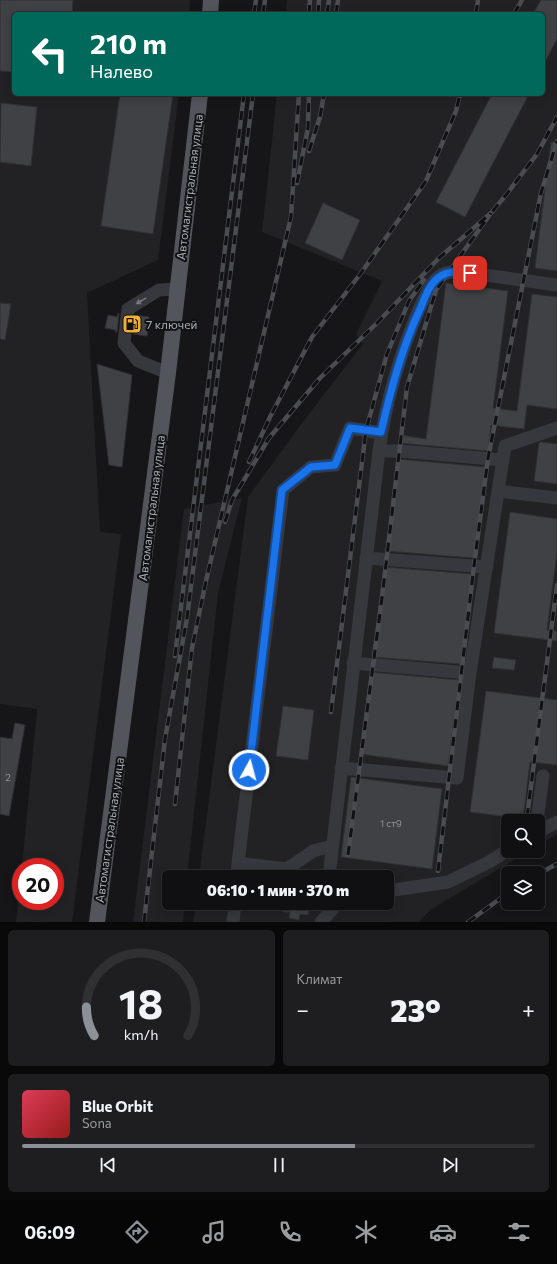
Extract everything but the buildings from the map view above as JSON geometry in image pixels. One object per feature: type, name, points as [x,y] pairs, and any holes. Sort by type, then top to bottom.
[{"type":"main road","points":[[210,12],[212,0]]},
{"type":"main road","name":"Автомагистральная улица","points":[[97,922],[168,373],[200,96]]},
{"type":"lane","points":[[330,870],[381,432],[403,349],[429,288],[436,279],[449,272],[456,271],[557,285]]},
{"type":"lane","points":[[168,373],[138,361],[124,343],[128,309],[159,290],[177,289]]},
{"type":"lane","points":[[238,870],[282,490],[311,467],[335,465],[350,428],[381,432]]},
{"type":"lane","points":[[341,768],[457,778],[470,674],[505,446],[557,428]]},
{"type":"lane","points":[[379,450],[503,460]]},
{"type":"lane","points":[[498,491],[557,498]]},
{"type":"lane","points":[[366,558],[487,567]]},
{"type":"lane","points":[[353,663],[470,674]]},
{"type":"lane","points":[[538,814],[543,776]]},
{"type":"lane","points":[[545,828],[557,822]]},
{"type":"lane","points":[[238,863],[286,868],[313,851],[332,846]]},
{"type":"lane","points":[[394,890],[448,882],[501,854]]},
{"type":"lane","points":[[233,922],[234,910]]},
{"type":"lane","points":[[322,920],[324,910]]},
{"type":"lane","points":[[322,920],[331,910]]},
{"type":"shaded area","points":[[0,0],[190,0],[189,12],[12,12],[12,96],[179,96],[158,260],[87,293],[100,532],[121,534],[72,922],[16,922],[17,910],[64,910],[64,858],[23,858],[37,709],[0,704]]},
{"type":"shaded area","points":[[287,0],[557,0],[557,834],[545,842],[545,814],[501,814],[501,858],[517,858],[504,866],[501,866],[501,868],[430,910],[419,922],[193,922],[195,910],[394,910],[394,870],[200,870],[248,497],[302,423],[363,344],[356,334],[382,281],[262,232],[277,96],[545,96],[545,12],[286,12]]},
{"type":"shaded area","points":[[242,498],[218,593],[188,870],[162,870],[162,910],[184,910],[183,922],[133,922],[184,509]]},
{"type":"railway","points":[[254,12],[256,0]]},
{"type":"railway","points":[[263,12],[265,0]]},
{"type":"railway","points":[[309,12],[310,0]]},
{"type":"railway","points":[[318,12],[319,0]]},
{"type":"railway","points":[[327,12],[329,0]]},
{"type":"railway","points":[[336,12],[338,0]]},
{"type":"railway","points":[[476,12],[478,0]]},
{"type":"railway","points":[[515,12],[522,0]]},
{"type":"railway","points":[[175,656],[244,96]]},
{"type":"railway","points":[[144,922],[165,739],[187,618],[253,96]]},
{"type":"railway","points":[[175,804],[192,648],[206,581],[291,217],[299,96]]},
{"type":"railway","points":[[297,183],[308,128],[309,96]]},
{"type":"railway","points":[[309,151],[320,117],[324,96]]},
{"type":"railway","points":[[249,462],[270,417],[312,337],[361,273],[426,181],[456,111],[460,96]]},
{"type":"railway","points":[[225,522],[232,500],[269,438],[320,378],[377,323],[439,258],[491,213],[537,154],[557,117]]},
{"type":"railway","points":[[438,871],[488,458],[541,193],[557,141]]},
{"type":"railway","points":[[348,855],[382,598],[407,387],[436,290],[491,213]]},
{"type":"railway","points":[[331,712],[366,430],[387,354],[409,301],[424,280]]},
{"type":"railway","points":[[527,814],[557,585]]},
{"type":"railway","points":[[545,870],[557,864]]},
{"type":"railway","points":[[468,922],[501,898]]},
{"type":"place","name":"7 ключей","points":[[132,324]]},
{"type":"route","points":[[249,770],[282,490],[311,467],[335,465],[350,428],[381,432],[403,349],[429,288],[442,274],[456,271],[470,273]]}]
